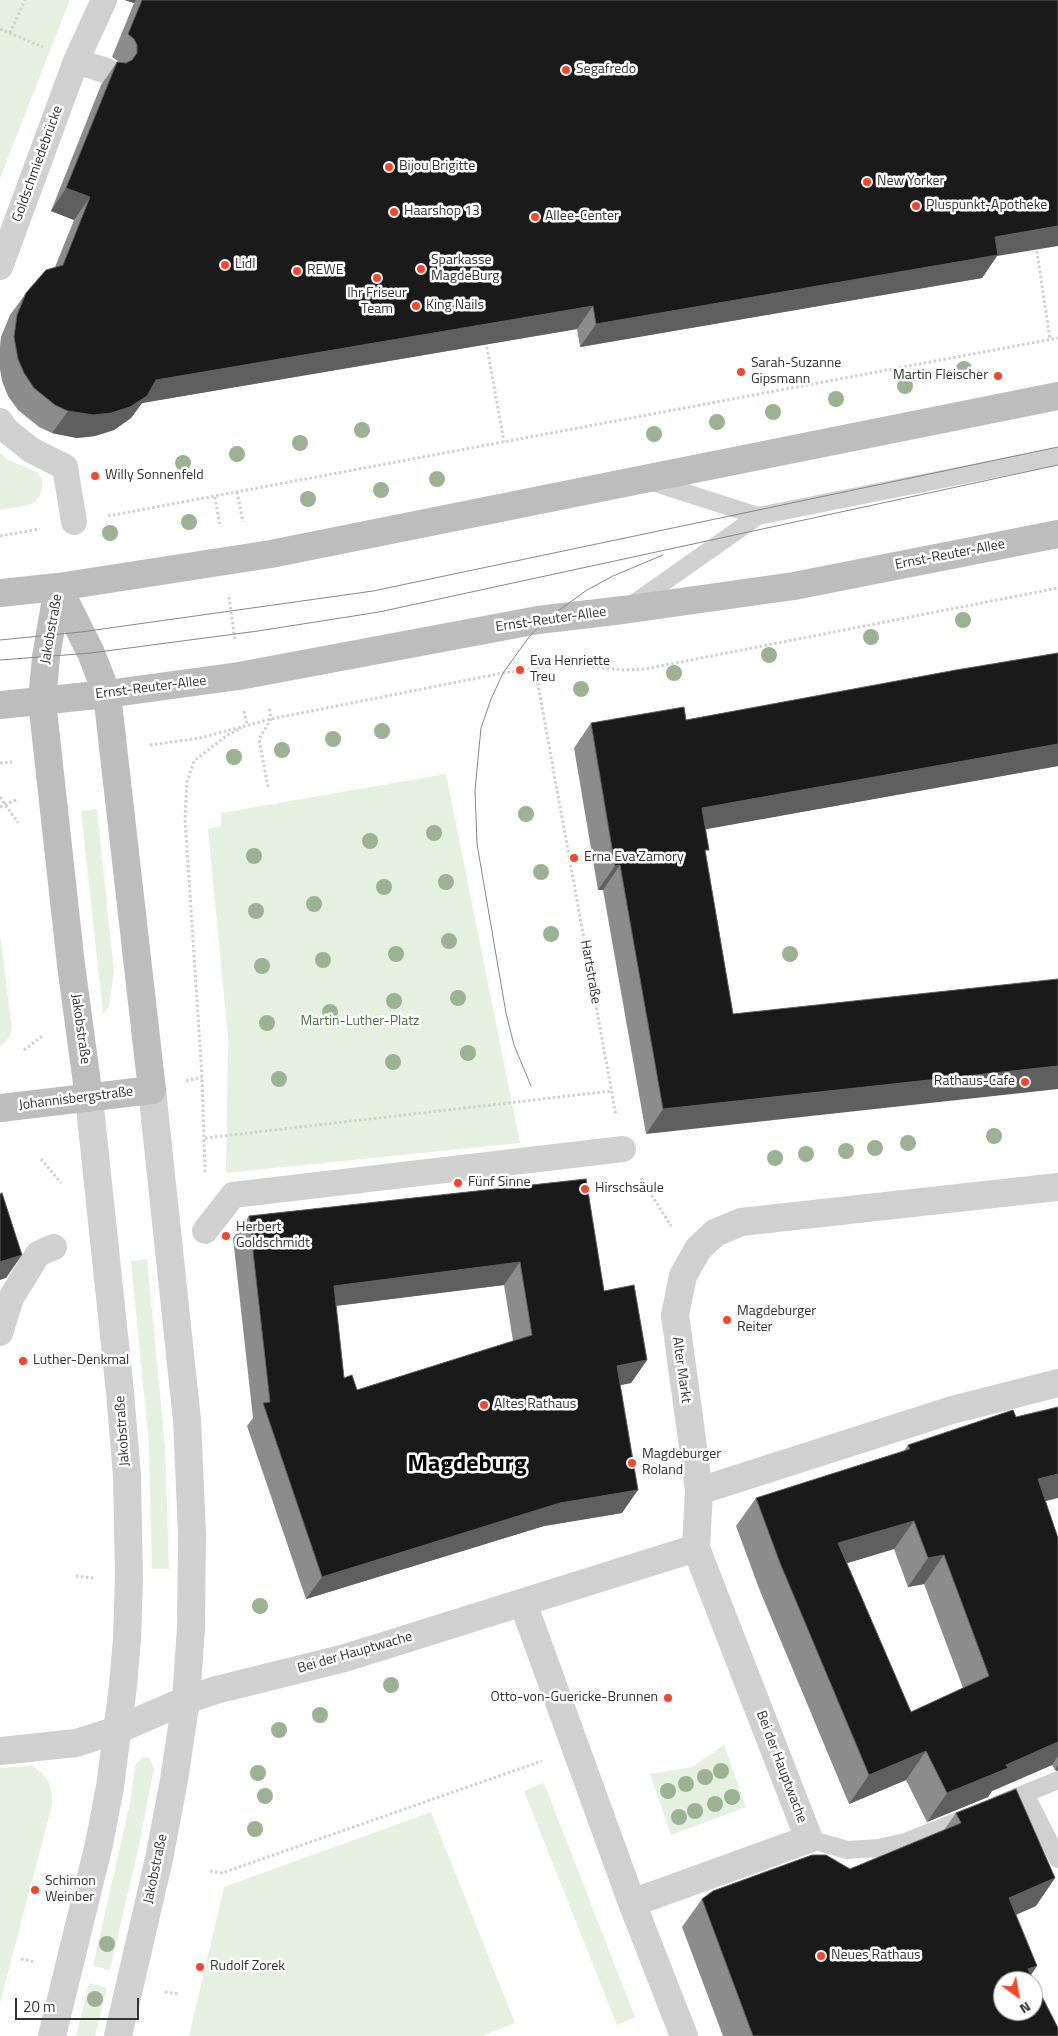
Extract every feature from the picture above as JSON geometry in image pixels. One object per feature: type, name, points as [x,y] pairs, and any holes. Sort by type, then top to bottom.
[{"type":"main road","points":[[0,593],[58,587],[224,562],[1058,396]]},
{"type":"main road","name":"Ernst-Reuter-Allee","points":[[0,705],[108,694],[239,676],[538,620],[794,586],[1058,534]]},
{"type":"main road","name":"Jakobstraße","points":[[58,587],[91,653],[108,694],[152,1090]]},
{"type":"main road","name":"Jakobstraße","points":[[58,587],[46,657],[42,701],[71,965],[89,1098]]},
{"type":"main road","name":"Johannisbergstraße","points":[[0,1108],[152,1090]]},
{"type":"street","name":"Goldschmiedebrücke","points":[[0,267],[76,61],[104,0]]},
{"type":"street","points":[[76,61],[106,71]]},
{"type":"street","points":[[0,420],[6,430],[31,450],[65,468],[74,522]]},
{"type":"street","name":"Jakobstraße","points":[[118,2036],[159,1859],[186,1700],[190,1664],[192,1578],[187,1420],[152,1090]]},
{"type":"street","name":"Jakobstraße","points":[[52,2036],[99,1844],[110,1787],[127,1639],[129,1570],[127,1476],[89,1098]]},
{"type":"street","points":[[205,1231],[233,1195],[623,1149]]},
{"type":"street","name":"Alter Markt","points":[[699,1491],[675,1322],[679,1288],[692,1258],[714,1233],[752,1219],[1058,1187]]},
{"type":"street","points":[[0,1333],[11,1298],[38,1254],[54,1248]]},
{"type":"street","points":[[699,1491],[952,1410],[1058,1383]]},
{"type":"street","name":"Bei der Hauptwache","points":[[632,1903],[808,1839],[696,1548],[699,1491]]},
{"type":"street","name":"Bei der Hauptwache","points":[[186,1700],[229,1686],[344,1658],[696,1548]]},
{"type":"street","points":[[523,1603],[632,1903],[684,2036]]},
{"type":"street","points":[[0,1751],[76,1743],[118,1730],[186,1700]]},
{"type":"lane","points":[[623,610],[758,516],[1058,456]]},
{"type":"lane","points":[[645,479],[758,516]]},
{"type":"lane","points":[[808,1839],[847,1850],[878,1848],[905,1842],[1058,1780]]},
{"type":"lane","points":[[1025,1794],[1058,1859]]},
{"type":"path","points":[[10,33],[25,0]]},
{"type":"path","points":[[0,30],[76,61]]},
{"type":"path","points":[[1034,238],[1050,339]]},
{"type":"path","points":[[485,334],[504,442]]},
{"type":"path","points":[[239,676],[215,497],[1058,338]]},
{"type":"path","points":[[237,492],[243,523]]},
{"type":"path","points":[[184,740],[200,738],[271,719],[535,668],[576,665],[623,670],[645,669],[1058,588]]},
{"type":"path","name":"Hartstraße","points":[[535,668],[623,1149],[692,1258]]},
{"type":"path","points":[[268,702],[271,719],[258,739],[268,787]]},
{"type":"path","points":[[205,1175],[205,1138],[185,818],[187,782],[194,761],[226,736],[247,725]]},
{"type":"path","points":[[0,807],[20,798]]},
{"type":"path","points":[[24,1050],[45,1035]]},
{"type":"path","points":[[205,1138],[611,1091]]},
{"type":"path","points":[[41,1159],[66,1189]]},
{"type":"path","points":[[210,1871],[222,1873],[548,1759]]},
{"type":"green space","points":[[0,0],[70,0],[0,178]]},
{"type":"green space","points":[[0,453],[8,460],[37,472],[42,479],[42,489],[35,502],[0,510]]},
{"type":"green space","name":"Martin-Luther-Platz","points":[[446,774],[520,1143],[226,1173],[228,1038],[208,829],[221,826],[221,813]]},
{"type":"green space","points":[[97,809],[114,972],[109,1007],[103,1014],[81,811]]},
{"type":"green space","points":[[0,935],[12,1028],[9,1038],[0,1046]]},
{"type":"green space","points":[[147,1259],[165,1445],[169,1569],[152,1569],[149,1446],[131,1261]]},
{"type":"green space","points":[[724,1745],[746,1807],[671,1835],[650,1774],[692,1767]]},
{"type":"green space","points":[[142,1757],[150,1759],[154,1768],[140,1841],[110,1970],[93,1966],[130,1803],[135,1766]]},
{"type":"green space","points":[[32,1766],[42,1773],[49,1783],[52,1805],[0,2003],[0,1768]]},
{"type":"green space","points":[[544,1783],[635,2017],[617,2025],[524,1791]]},
{"type":"green space","points":[[431,1812],[515,2023],[482,2036],[189,2036],[224,1887]]},
{"type":"green space","points":[[89,1983],[107,1988],[95,2036],[76,2036]]},
{"type":"building","name":"Allee-Center","points":[[142,0],[1058,0],[1058,226],[995,237],[998,255],[596,324],[593,306],[156,380],[147,396],[130,407],[111,413],[93,415],[68,411],[55,405],[34,388],[24,373],[18,359],[14,337],[17,315],[26,293],[46,270],[63,265],[90,197],[66,188],[117,62],[126,63],[132,60],[137,53],[137,45],[128,34]]},
{"type":"building","points":[[1058,653],[1058,744],[702,808],[709,850],[705,850],[733,1014],[1058,979],[1058,1066],[663,1109],[620,865],[615,866],[591,723],[684,707],[686,720]]},
{"type":"building","name":"Altes Rathaus","points":[[586,1179],[604,1291],[634,1285],[647,1360],[617,1366],[638,1490],[560,1503],[322,1577],[263,1403],[270,1402],[249,1216]],"holes":[[[520,1262],[532,1335],[357,1390],[352,1375],[344,1378],[334,1286]]]},
{"type":"building","points":[[2,1193],[22,1255],[0,1262],[0,1194]]},
{"type":"building","points":[[1058,1407],[1058,1474],[1038,1479],[1058,1538],[1058,1742],[1006,1765],[1008,1768],[947,1793],[926,1751],[869,1775],[780,1563],[756,1498],[910,1449],[908,1445],[1013,1410],[1016,1417]],"holes":[[[914,1521],[928,1558],[944,1555],[989,1676],[911,1712],[838,1543]]]},
{"type":"building","points":[[1016,1789],[1055,1878],[1009,1898],[1037,1966],[1028,1969],[1029,1971],[993,1971],[993,2021],[1043,2021],[1043,1998],[1058,2028],[1058,2036],[753,2036],[702,1899],[713,1891],[812,1855],[826,1855],[850,1869],[961,1823],[956,1813]]},
{"type":"tram line","points":[[0,640],[81,632],[373,591],[1058,447]]},
{"type":"tram line","points":[[0,660],[91,653],[258,631],[379,612],[1058,465]]},
{"type":"tram line","points":[[531,1086],[514,1045],[506,1013],[477,844],[475,790],[481,728],[503,673],[529,637],[544,621],[587,590],[613,576],[663,555]]},
{"type":"place","name":"Segafredo","points":[[566,70]]},
{"type":"place","name":"Bijou Brigitte","points":[[389,167]]},
{"type":"place","name":"New Yorker","points":[[867,182]]},
{"type":"place","name":"Pluspunkt-Apotheke","points":[[916,206]]},
{"type":"place","name":"Haarshop 13","points":[[394,212]]},
{"type":"place","name":"Allee-Center","points":[[535,217]]},
{"type":"place","name":"Lidl","points":[[225,265]]},
{"type":"place","name":"Sparkasse MagdeBurg","points":[[421,269]]},
{"type":"place","name":"REWE","points":[[297,271]]},
{"type":"place","name":"Ihr Friseur Team","points":[[377,278]]},
{"type":"place","name":"King Nails","points":[[416,306]]},
{"type":"place","name":"Sarah-Suzanne Gipsmann","points":[[741,372]]},
{"type":"place","name":"Martin Fleischer","points":[[998,376]]},
{"type":"place","name":"Willy Sonnenfeld","points":[[95,476]]},
{"type":"place","name":"Eva Henriette Treu","points":[[520,670]]},
{"type":"place","name":"Erna Eva Zamory","points":[[574,858]]},
{"type":"place","name":"Rathaus-Cafe","points":[[1025,1082]]},
{"type":"place","name":"Fünf Sinne","points":[[458,1183]]},
{"type":"place","name":"Hirschsäule","points":[[585,1189]]},
{"type":"place","name":"Herbert Goldschmidt","points":[[226,1236]]},
{"type":"place","name":"Magdeburger Reiter","points":[[727,1320]]},
{"type":"place","name":"Luther-Denkmal","points":[[23,1361]]},
{"type":"place","name":"Altes Rathaus","points":[[484,1405]]},
{"type":"place","name":"Magdeburger Roland","points":[[632,1463]]},
{"type":"place","name":"Otto-von-Guericke-Brunnen","points":[[668,1698]]},
{"type":"place","name":"Schimon Weinber","points":[[35,1890]]},
{"type":"place","name":"Neues Rathaus","points":[[821,1956]]},
{"type":"place","name":"Rudolf Zorek","points":[[200,1967]]},
{"type":"district","name":"Magdeburg","points":[[467,1465]]}]
